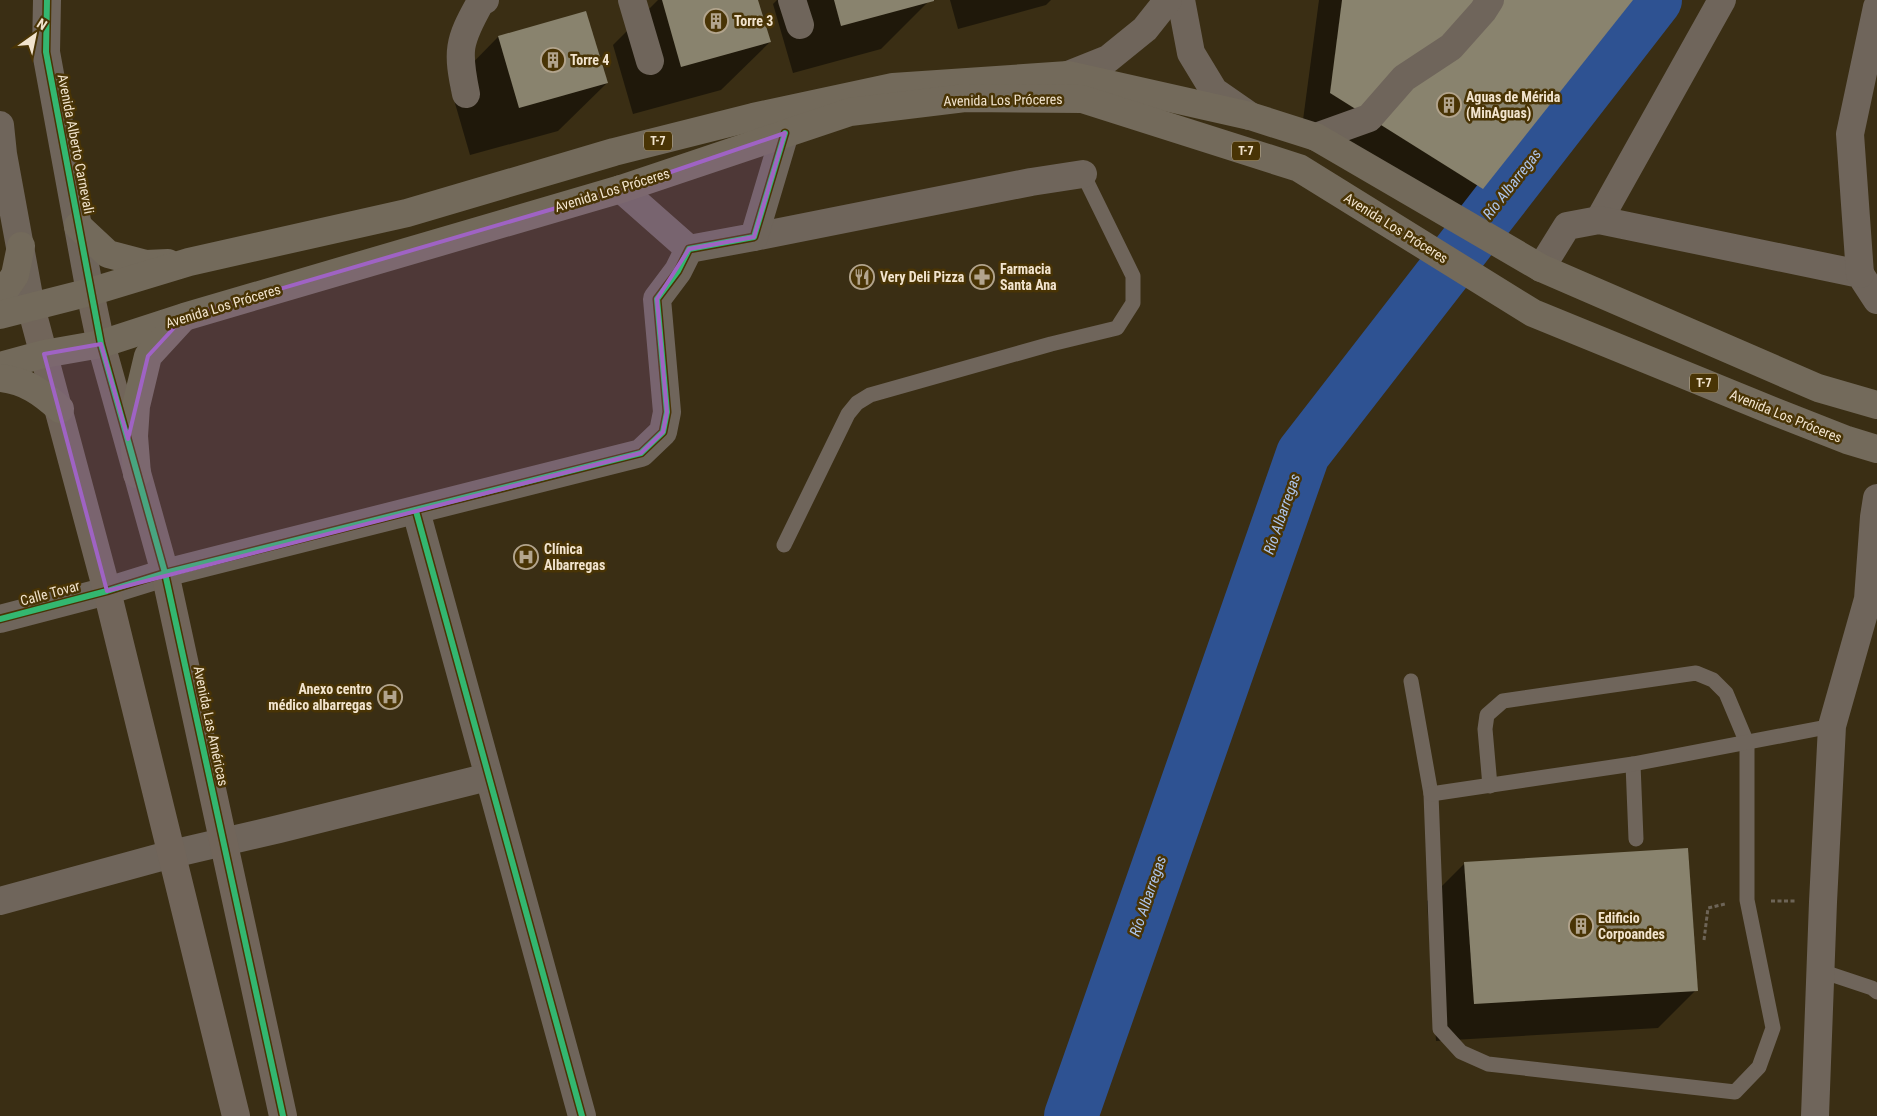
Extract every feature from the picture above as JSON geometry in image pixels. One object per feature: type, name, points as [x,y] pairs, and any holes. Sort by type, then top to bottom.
[{"type":"highway","name":"Avenida Los Próceres","points":[[0,314],[90,292],[189,262],[407,213],[614,152],[781,111],[894,87],[1068,75],[1250,116],[1319,139],[1542,268],[1818,388],[1877,405]]},
{"type":"highway","name":"Avenida Los Próceres","points":[[0,366],[44,354],[101,344],[184,317],[621,189],[850,112],[965,98],[1082,100],[1299,168],[1534,313],[1773,411],[1847,440],[1877,449]]},
{"type":"highway","points":[[78,226],[108,254],[146,264],[189,262]]},
{"type":"highway","points":[[0,297],[14,275],[21,246]]},
{"type":"highway","points":[[137,474],[134,436],[136,406],[148,356],[184,317]]},
{"type":"highway","points":[[0,378],[10,379],[39,391],[60,409]]},
{"type":"street","name":"Avenida Alberto Carnevali","points":[[47,0],[46,52],[90,292]]},
{"type":"street","points":[[466,94],[460,68],[461,41],[480,3],[485,0]]},
{"type":"street","points":[[632,0],[650,61]]},
{"type":"street","points":[[1068,75],[1108,58],[1144,29],[1168,0]]},
{"type":"street","points":[[1181,0],[1191,53],[1214,91],[1250,116]]},
{"type":"street","points":[[1319,139],[1369,118],[1404,78],[1451,47],[1483,11],[1490,0]]},
{"type":"street","points":[[1599,220],[1722,0]]},
{"type":"street","points":[[1877,7],[1850,134],[1860,274],[1877,300]]},
{"type":"street","points":[[0,125],[2,156],[21,246],[31,307],[60,409],[107,590],[236,1116]]},
{"type":"street","points":[[754,237],[785,133]]},
{"type":"street","points":[[621,189],[689,249],[1031,182],[1083,174]]},
{"type":"street","points":[[1542,268],[1567,226],[1599,220],[1860,274]]},
{"type":"street","name":"Calle Tovar","points":[[0,619],[165,573],[641,454],[663,432],[667,412],[657,299],[678,271],[689,249]]},
{"type":"street","name":"Avenida Las Américas","points":[[90,292],[101,344],[165,573],[283,1116]]},
{"type":"street","points":[[1815,1116],[1832,726],[1872,594],[1874,517],[1877,498]]},
{"type":"street","points":[[416,511],[582,1116]]},
{"type":"street","points":[[0,901],[172,854],[488,777]]},
{"type":"lane","points":[[784,545],[848,414],[858,403],[870,396],[898,387],[1051,344],[1117,328],[1134,303],[1133,276],[1083,174]]},
{"type":"lane","points":[[1410,681],[1431,794],[1440,1028],[1461,1052],[1488,1064],[1735,1092],[1759,1067],[1773,1028],[1748,900],[1747,743],[1726,693],[1713,680],[1696,673],[1503,701],[1487,715],[1485,730],[1490,786]]},
{"type":"lane","points":[[1431,794],[1633,764],[1832,726]]},
{"type":"lane","points":[[1633,764],[1636,839]]},
{"type":"lane","points":[[1820,971],[1872,988],[1877,992]]},
{"type":"highlighted area","points":[[785,133],[754,237],[689,249],[657,299],[667,412],[663,432],[641,453],[107,591],[44,354],[101,344],[128,439],[148,356],[184,317],[621,189]]},
{"type":"building","name":"Torre 3","points":[[662,0],[758,0],[771,42],[681,67]]},
{"type":"building","points":[[834,0],[934,0],[934,1],[841,26]]},
{"type":"building","name":"Aguas de Mérida (MinAguas)","points":[[1342,0],[1633,0],[1483,189],[1330,93]]},
{"type":"building","name":"Torre 4","points":[[586,11],[608,83],[519,108],[498,36]]},
{"type":"building","name":"Edificio Corpoandes","points":[[1688,848],[1698,991],[1474,1004],[1464,862]]},
{"type":"waterway","name":"Río Albarregas","points":[[1071,1116],[1303,454],[1655,0]]},
{"type":"cycle path","points":[[47,0],[46,52],[101,344],[165,573],[283,1116]]},
{"type":"cycle path","points":[[0,619],[107,591],[165,573],[641,453],[663,432],[667,412],[657,299],[678,271],[689,249],[754,237],[785,133]]},
{"type":"cycle path","points":[[416,511],[582,1116]]},
{"type":"place","name":"Torre 3","points":[[716,21]]},
{"type":"place","name":"Torre 4","points":[[553,60]]},
{"type":"place","name":"Aguas de Mérida (MinAguas)","points":[[1449,105]]},
{"type":"place","name":"Very Deli Pizza","points":[[862,277]]},
{"type":"place","name":"Farmacia Santa Ana","points":[[982,277]]},
{"type":"place","name":"Clínica Albarregas","points":[[526,557]]},
{"type":"place","name":"Anexo centro médico albarregas","points":[[390,697]]},
{"type":"place","name":"Edificio Corpoandes","points":[[1581,926]]}]
